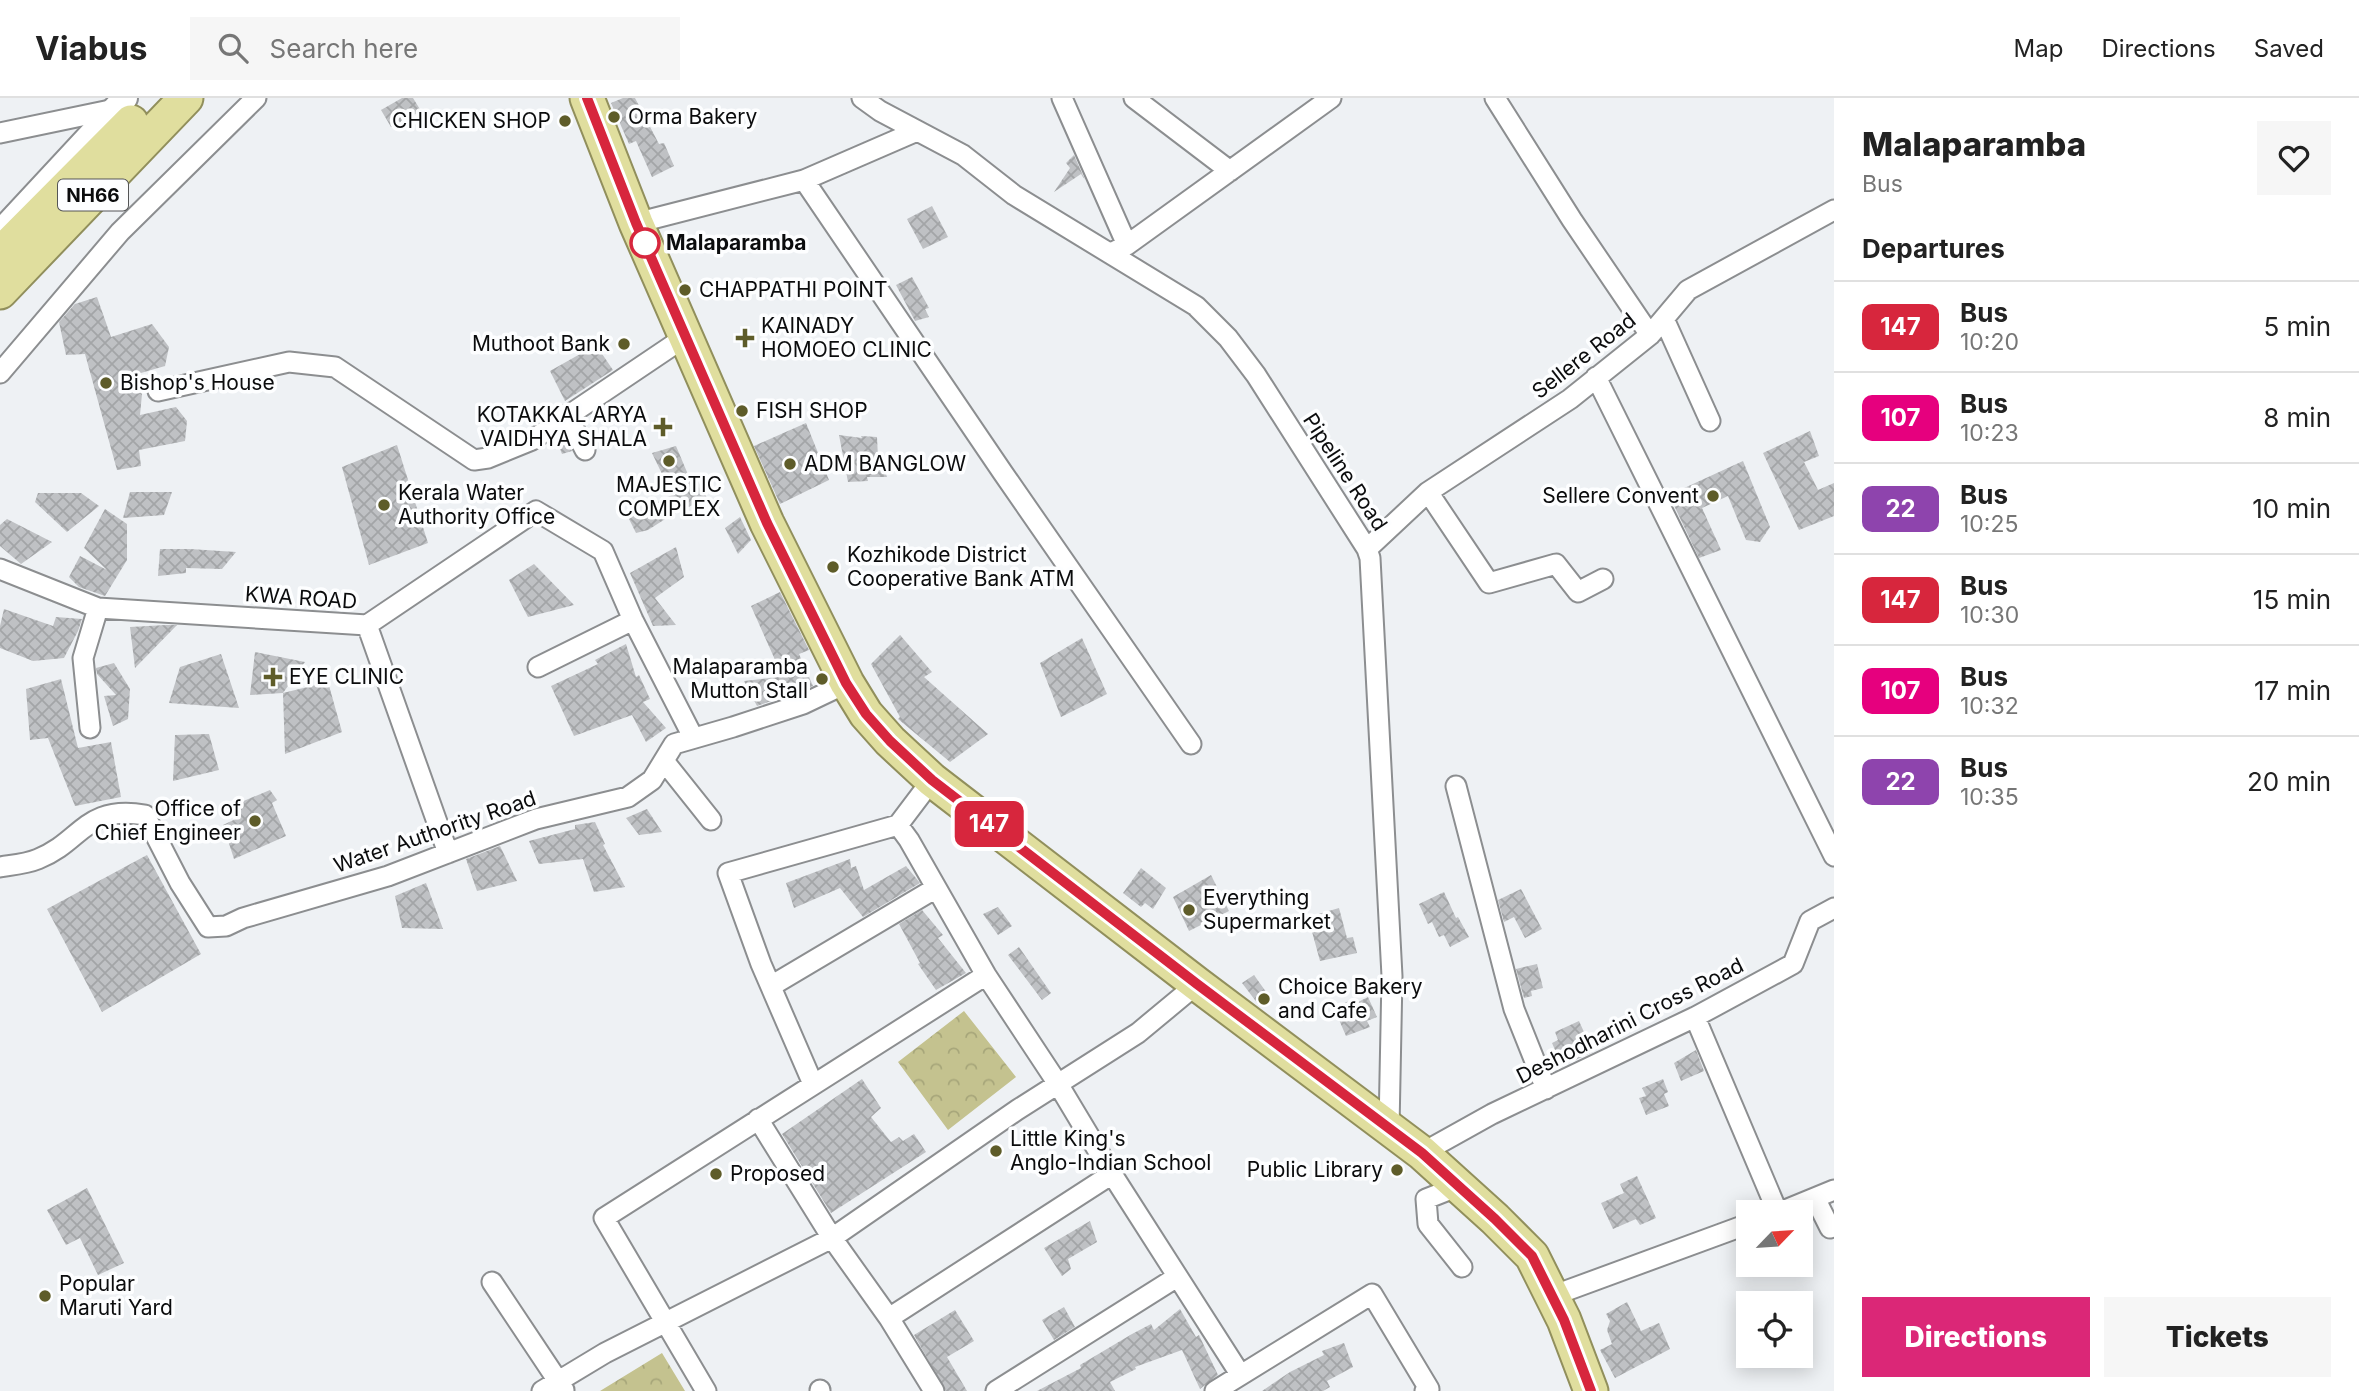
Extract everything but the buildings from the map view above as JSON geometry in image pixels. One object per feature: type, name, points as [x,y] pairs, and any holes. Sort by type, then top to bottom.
[{"type":"highway","name":"NH66","points":[[0,254],[155,98]]},
{"type":"highway","name":"NH66","points":[[0,292],[186,98]]},
{"type":"highway","points":[[587,98],[636,223],[767,523],[846,683],[866,714],[890,741],[932,780],[1197,984],[1390,1128],[1459,1186],[1532,1256],[1564,1320],[1591,1391]]},
{"type":"street","points":[[0,373],[120,232],[256,98]]},
{"type":"street","name":"Pipeline Road","points":[[862,98],[880,111],[963,155],[1014,195],[1119,249],[1196,306],[1228,338],[1256,375],[1367,549],[1370,558],[1392,976],[1390,1128]]},
{"type":"street","points":[[1062,98],[1119,249],[1331,98]]},
{"type":"street","points":[[1134,98],[1230,171]]},
{"type":"street","points":[[1494,98],[1650,335]]},
{"type":"street","points":[[1,132],[120,103]]},
{"type":"street","points":[[0,233],[120,103]]},
{"type":"street","points":[[636,223],[804,180],[918,131]]},
{"type":"street","points":[[804,180],[1191,744]]},
{"type":"street","name":"Sellere Road","points":[[1367,549],[1427,492],[1570,399],[1650,335],[1688,290],[1834,210]]},
{"type":"street","points":[[1664,319],[1710,421]]},
{"type":"street","points":[[158,391],[289,362],[335,367],[474,460],[488,458],[532,440],[685,337]]},
{"type":"street","points":[[1595,377],[1834,856]]},
{"type":"street","points":[[567,415],[585,450]]},
{"type":"street","points":[[1427,492],[1489,583],[1556,564],[1578,592],[1603,579]]},
{"type":"street","name":"KWA ROAD","points":[[0,569],[98,608],[367,625],[536,511],[603,551],[633,620]]},
{"type":"street","points":[[90,728],[83,658],[98,608]]},
{"type":"street","points":[[538,667],[633,620],[694,737]]},
{"type":"street","points":[[367,625],[448,853]]},
{"type":"street","name":"Water Authority Road","points":[[0,867],[37,860],[62,845],[82,827],[107,815],[124,811],[145,814],[180,883],[208,928],[226,926],[243,918],[388,876],[536,819],[628,797],[652,780],[674,744],[803,704],[846,683]]},
{"type":"street","points":[[664,761],[711,820]]},
{"type":"street","points":[[813,1084],[771,986],[728,873],[898,825],[932,780]]},
{"type":"street","points":[[1456,786],[1514,1009],[1546,1089]]},
{"type":"street","points":[[898,825],[986,975],[1058,1084],[1112,1174],[1240,1374]]},
{"type":"street","points":[[771,986],[936,888]]},
{"type":"street","name":"Deshodharini Cross Road","points":[[1422,1153],[1492,1114],[1695,1017],[1793,964],[1810,921],[1834,908]]},
{"type":"street","points":[[706,1391],[604,1218],[986,975]]},
{"type":"street","points":[[492,1282],[555,1388],[605,1353],[832,1238],[1017,1110],[1138,1033],[1197,984]]},
{"type":"street","points":[[1695,1017],[1772,1200]]},
{"type":"street","points":[[758,1119],[832,1238],[889,1318],[934,1391]]},
{"type":"street","points":[[889,1318],[1112,1174]]},
{"type":"street","points":[[1459,1186],[1426,1199],[1428,1224],[1462,1267]]},
{"type":"street","points":[[1810,1200],[1834,1190]]},
{"type":"street","points":[[1815,1198],[1830,1228],[1834,1227]]},
{"type":"street","points":[[1552,1296],[1736,1228]]},
{"type":"street","points":[[996,1391],[1177,1277]]},
{"type":"street","points":[[1214,1391],[1372,1294],[1429,1389],[1425,1391]]},
{"type":"green space","points":[[964,1011],[1016,1077],[948,1130],[898,1062]]},
{"type":"green space","points":[[662,1353],[685,1391],[600,1391]]},
{"type":"bus line","name":"147","points":[[587,98],[636,223],[767,523],[846,683],[866,714],[890,741],[932,780],[1422,1153],[1495,1219],[1532,1256],[1564,1320],[1591,1391]]},
{"type":"place","name":"Orma Bakery","points":[[614,117]]},
{"type":"place","name":"CHICKEN SHOP","points":[[565,121]]},
{"type":"place","name":"Malaparamba","points":[[645,243]]},
{"type":"place","name":"CHAPPATHI POINT","points":[[685,290]]},
{"type":"place","name":"KAINADY HOMOEO CLINIC","points":[[745,338]]},
{"type":"place","name":"Muthoot Bank","points":[[624,344]]},
{"type":"place","name":"Bishop's House","points":[[106,383]]},
{"type":"place","name":"FISH SHOP","points":[[742,411]]},
{"type":"place","name":"KOTAKKAL ARYA VAIDHYA SHALA","points":[[663,427]]},
{"type":"place","name":"MAJESTIC COMPLEX","points":[[669,461]]},
{"type":"place","name":"ADM BANGLOW","points":[[790,464]]},
{"type":"place","name":"Sellere Convent","points":[[1713,496]]},
{"type":"place","name":"Kerala Water Authority Office","points":[[384,505]]},
{"type":"place","name":"Kozhikode District Cooperative Bank ATM","points":[[833,567]]},
{"type":"place","name":"EYE CLINIC","points":[[273,677]]},
{"type":"place","name":"Malaparamba Mutton Stall","points":[[822,679]]},
{"type":"place","name":"Office of Chief Engineer","points":[[255,821]]},
{"type":"place","name":"Everything Supermarket","points":[[1189,910]]},
{"type":"place","name":"Choice Bakery and Cafe","points":[[1264,999]]},
{"type":"place","name":"Little King's Anglo-Indian School","points":[[996,1151]]},
{"type":"place","name":"Public Library","points":[[1397,1170]]},
{"type":"place","name":"Proposed","points":[[716,1174]]},
{"type":"place","name":"Popular Maruti Yard","points":[[45,1296]]}]
